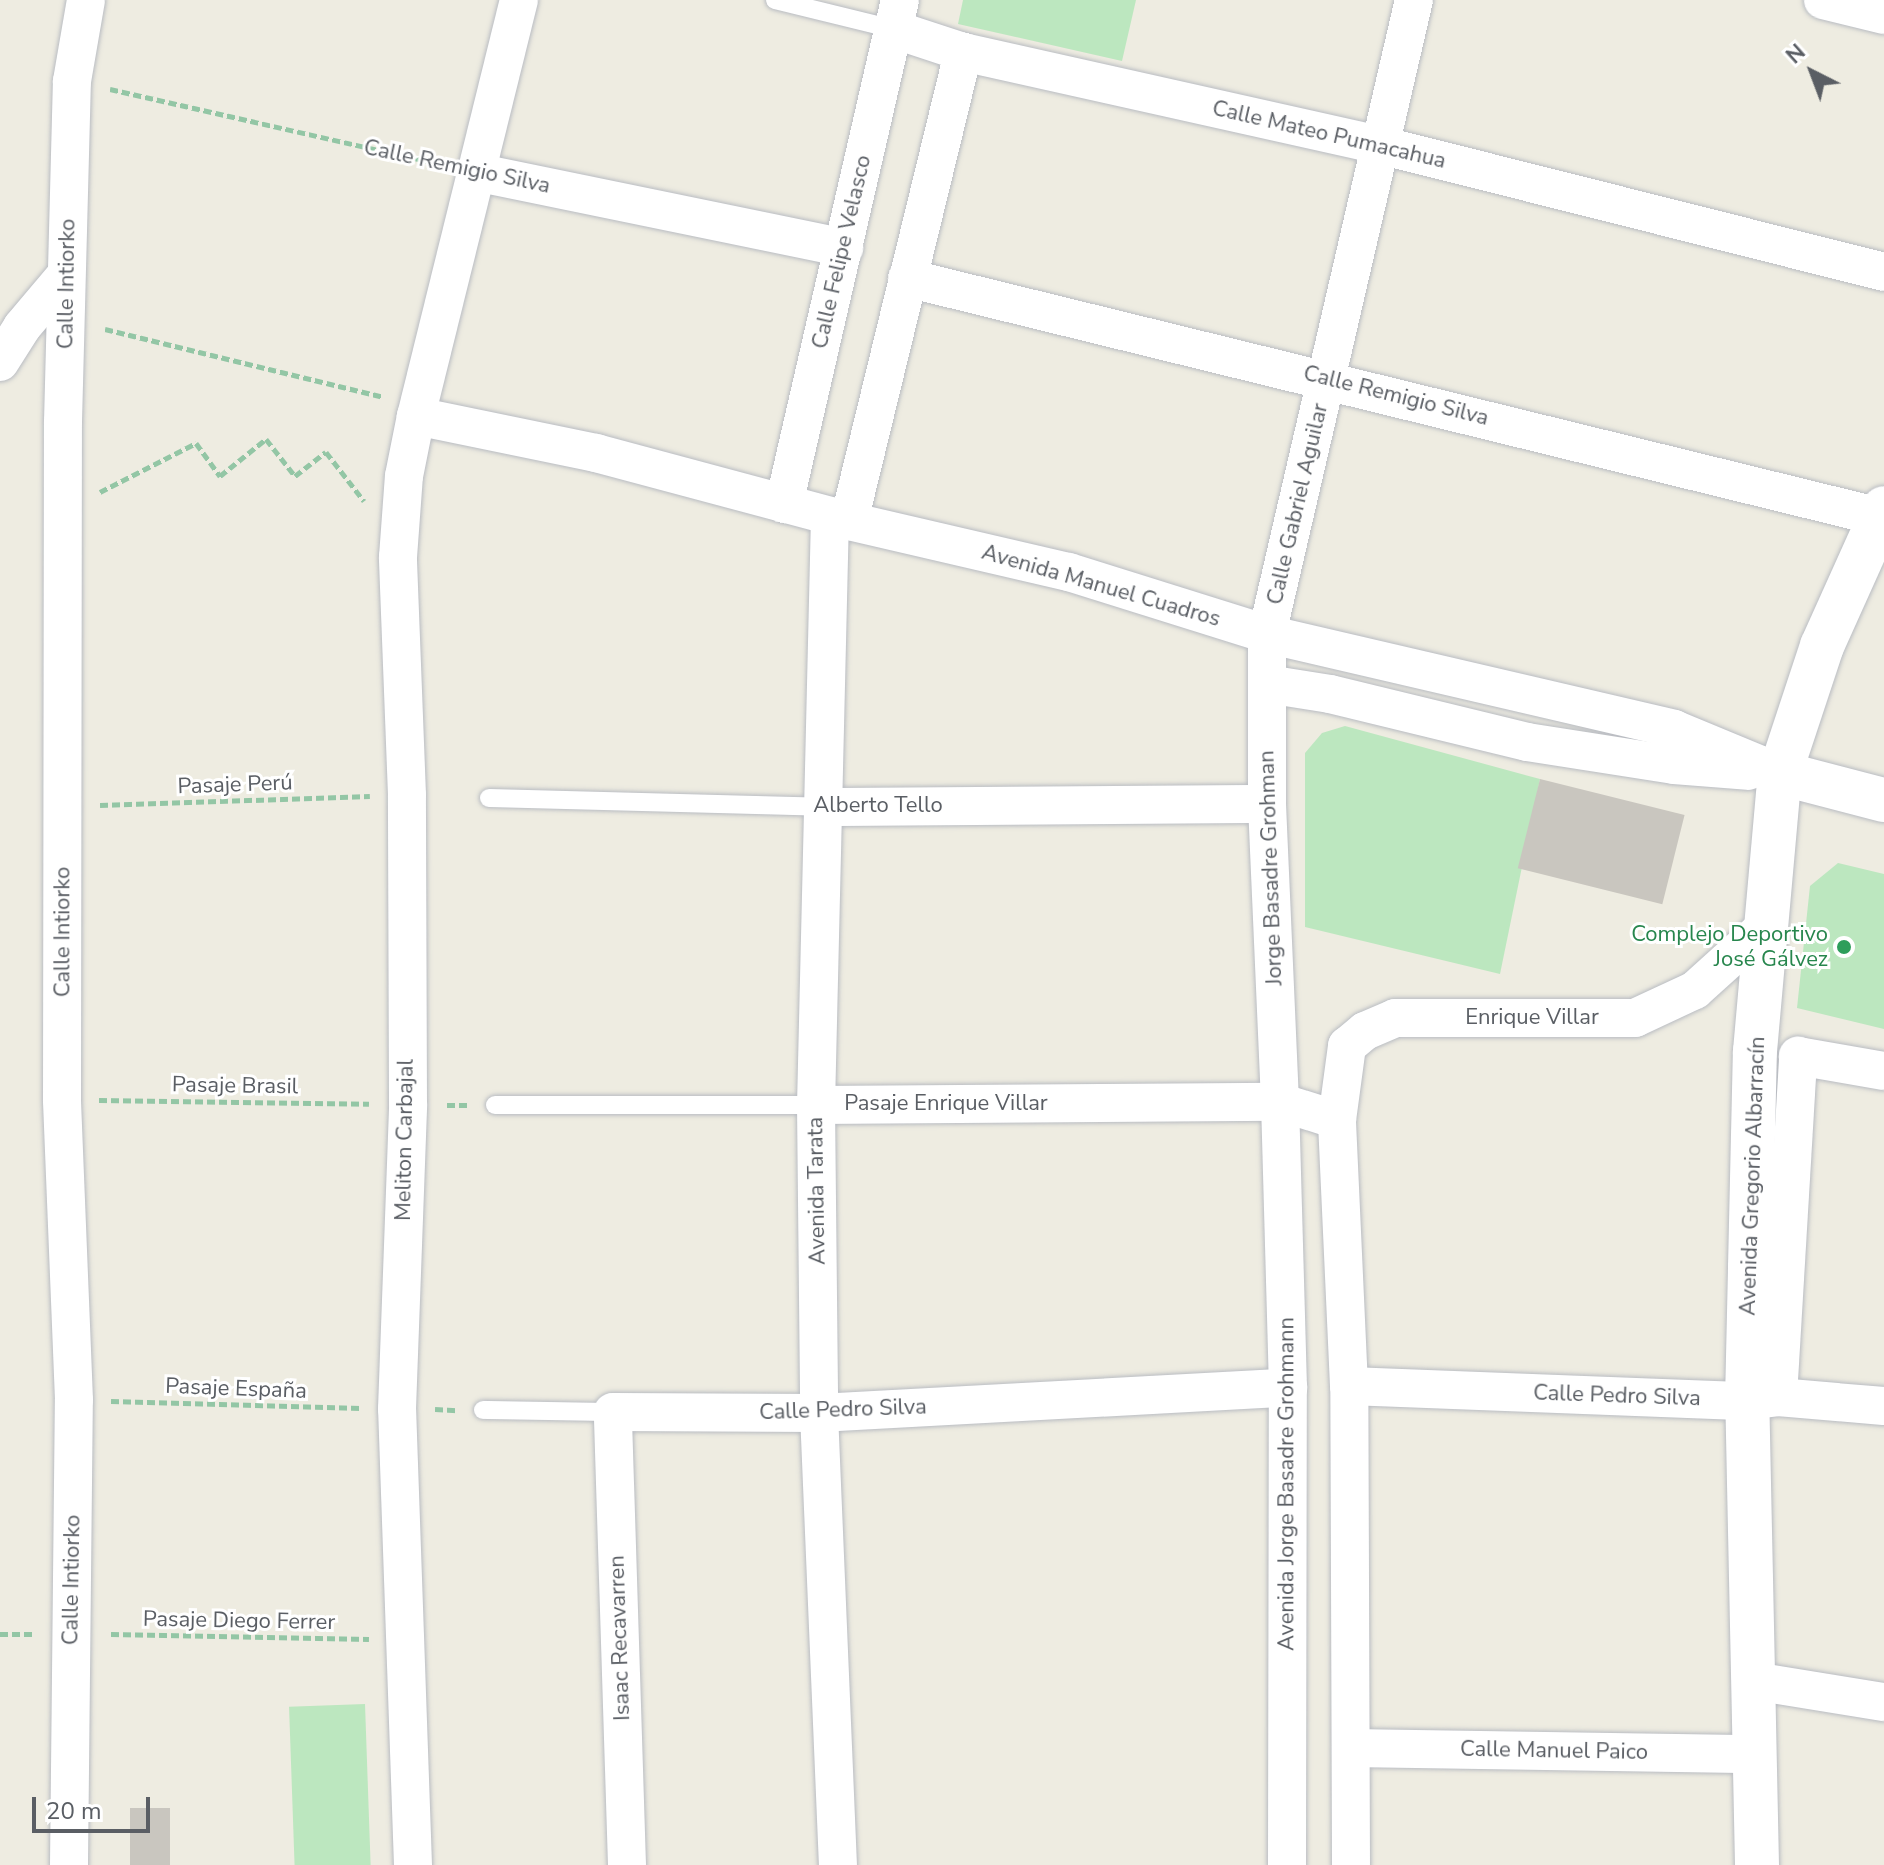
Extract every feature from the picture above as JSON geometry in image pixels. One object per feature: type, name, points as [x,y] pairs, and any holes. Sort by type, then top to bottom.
[{"type":"street","name":"Calle Intiorko","points":[[69,1865],[74,1400],[62,1100],[63,510],[72,81],[86,0]]},
{"type":"street","name":"Meliton Carbajal","points":[[413,1865],[397,1409],[408,1104],[407,795],[398,557],[400,520],[404,476],[417,411],[519,0]]},
{"type":"street","name":"Calle Gabriel Aguilar","points":[[1267,634],[1414,0]]},
{"type":"street","points":[[1823,0],[1884,15]]},
{"type":"street","name":"Calle Mateo Pumacahua","points":[[896,15],[963,52],[1380,145],[1884,272]]},
{"type":"street","name":"Calle Felipe Velasco","points":[[784,504],[896,15]]},
{"type":"street","points":[[840,518],[907,278],[963,52]]},
{"type":"street","name":"Calle Remigio Silva","points":[[475,172],[844,248]]},
{"type":"street","points":[[0,362],[22,327],[66,275]]},
{"type":"street","name":"Calle Remigio Silva","points":[[907,278],[1882,515]]},
{"type":"street","name":"Avenida Manuel Cuadros","points":[[417,411],[596,453],[840,518],[1069,572],[1267,634],[1674,729],[1780,773],[1884,800]]},
{"type":"street","name":"Avenida Gregorio Albarracín","points":[[1757,1865],[1754,1681],[1762,1399],[1755,1051],[1780,773],[1822,646],[1882,515]]},
{"type":"street","name":"Avenida Tarata","points":[[838,1865],[819,1413],[816,1105],[823,807],[840,518]]},
{"type":"street","name":"Jorge Basadre Grohman","points":[[1267,634],[1267,804],[1280,1102]]},
{"type":"street","name":"Avenida Manuel Cuadros","points":[[1267,684],[1330,694],[1527,742],[1674,765],[1780,773]]},
{"type":"street","name":"Alberto Tello","points":[[823,807],[1267,804]]},
{"type":"street","name":"Enrique Villar","points":[[1337,1120],[1347,1046],[1365,1031],[1395,1018],[1635,1018],[1695,990],[1767,925]]},
{"type":"street","points":[[1762,1399],[1798,1056],[1884,1071]]},
{"type":"street","name":"Pasaje Enrique Villar","points":[[816,1105],[1280,1102],[1337,1120]]},
{"type":"street","name":"Avenida Jorge Basadre Grohmann","points":[[1280,1102],[1288,1388],[1287,1865]]},
{"type":"street","points":[[1337,1120],[1349,1386],[1353,1748],[1351,1865]]},
{"type":"street","name":"Calle Pedro Silva","points":[[1349,1386],[1762,1399],[1884,1406]]},
{"type":"street","name":"Calle Pedro Silva","points":[[613,1412],[819,1413],[1288,1388]]},
{"type":"street","name":"Isaac Recavarren","points":[[613,1412],[627,1865]]},
{"type":"street","points":[[1754,1681],[1884,1702]]},
{"type":"street","name":"Calle Manuel Paico","points":[[1353,1748],[1755,1754]]},
{"type":"lane","name":"Calle Mateo Pumacahua","points":[[775,0],[896,15]]},
{"type":"lane","name":"Alberto Tello","points":[[489,798],[823,807]]},
{"type":"lane","name":"Pasaje Enrique Villar","points":[[495,1105],[816,1105]]},
{"type":"lane","name":"Calle Pedro Silva","points":[[483,1410],[613,1412]]},
{"type":"path","name":"Calle Remigio Silva","points":[[72,81],[475,172]]},
{"type":"path","points":[[67,320],[417,411]]},
{"type":"path","points":[[63,510],[196,443],[220,476],[266,439],[295,476],[326,452],[368,506],[400,520]]},
{"type":"path","name":"Pasaje Perú","points":[[63,807],[407,795]]},
{"type":"path","name":"Pasaje Brasil","points":[[62,1100],[408,1104]]},
{"type":"path","points":[[408,1104],[495,1105]]},
{"type":"path","name":"Pasaje España","points":[[74,1400],[397,1409]]},
{"type":"path","points":[[397,1409],[483,1410]]},
{"type":"path","name":"Pasaje Diego Ferrer","points":[[71,1634],[406,1640]]},
{"type":"green space","points":[[963,0],[1136,0],[1122,61],[958,24]]},
{"type":"green space","points":[[1345,726],[1540,779],[1500,974],[1305,927],[1305,753],[1322,733]]},
{"type":"green space","name":"Complejo Deportivo José Gálvez","points":[[1838,863],[1884,874],[1884,1029],[1797,1008],[1810,886]]},
{"type":"green space","points":[[365,1704],[371,1865],[295,1865],[289,1707]]},
{"type":"building","points":[[1540,779],[1685,815],[1662,904],[1518,868]]},
{"type":"building","points":[[130,1808],[170,1808],[170,1865],[130,1865]]},
{"type":"place","name":"Complejo Deportivo José Gálvez","points":[[1844,947]]}]
